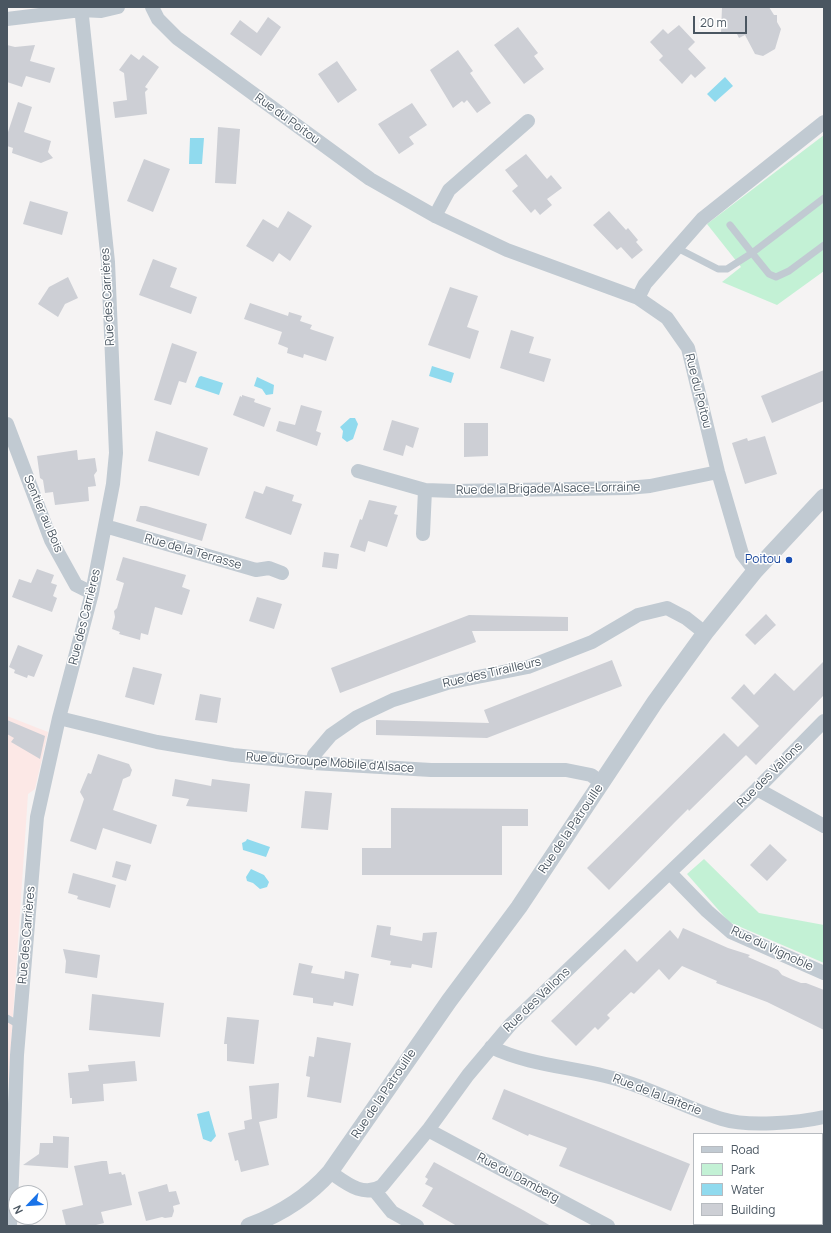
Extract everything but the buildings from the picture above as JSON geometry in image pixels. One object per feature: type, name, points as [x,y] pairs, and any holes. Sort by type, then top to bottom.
[{"type":"street","points":[[7,19],[81,9],[101,11],[118,7]]},
{"type":"street","name":"Rue du Poitou","points":[[152,7],[158,19],[177,38],[370,179],[435,216],[506,250],[638,298],[667,318],[688,348],[718,472],[742,554],[755,571]]},
{"type":"street","name":"Rue des Carrières","points":[[10,1226],[19,1025],[37,817],[59,718],[92,593],[113,484],[116,453],[108,270],[81,9]]},
{"type":"street","points":[[435,216],[449,190],[528,121]]},
{"type":"street","points":[[638,298],[645,284],[702,219],[824,122]]},
{"type":"street","name":"Sentier au Bois","points":[[7,424],[51,540],[76,585],[92,593]]},
{"type":"street","name":"Rue de la Brigade Alsace-Lorraine","points":[[358,471],[425,490],[454,492],[627,488],[650,486],[718,472]]},
{"type":"street","points":[[424,534],[425,490]]},
{"type":"street","name":"Rue de la Patrouille","points":[[330,1172],[449,1001],[519,906],[655,702],[704,633],[755,571],[824,496]]},
{"type":"street","name":"Rue de la Terrasse","points":[[105,526],[256,570],[269,568],[282,573]]},
{"type":"street","name":"Rue des Tirailleurs","points":[[313,763],[314,755],[331,735],[357,717],[393,700],[447,683],[528,667],[586,645],[638,615],[667,608],[686,618],[704,633]]},
{"type":"street","name":"Rue du Groupe Mobile d'Alsace","points":[[59,718],[157,742],[233,755],[313,763],[431,770],[566,770],[591,775],[602,783]]},
{"type":"street","name":"Rue des Vallons","points":[[374,1190],[382,1186],[428,1130],[491,1047],[511,1024],[757,789],[824,721]]},
{"type":"street","points":[[757,789],[765,795],[824,826]]},
{"type":"street","name":"Rue du Vignoble","points":[[670,872],[706,911],[731,932],[824,973]]},
{"type":"street","name":"Rue de la Laiterie","points":[[491,1047],[516,1057],[607,1076],[723,1120],[750,1124],[813,1120],[824,1117]]},
{"type":"street","name":"Rue du Damberg","points":[[428,1130],[608,1226]]},
{"type":"street","points":[[249,1226],[271,1218],[296,1203],[316,1188],[330,1172],[356,1188],[365,1191],[374,1190],[392,1212],[417,1226]]},
{"type":"lane","points":[[676,248],[718,269],[727,269],[752,253],[824,198]]},
{"type":"lane","points":[[730,225],[769,274],[776,276],[789,271],[824,245]]},
{"type":"lane","points":[[7,1018],[19,1025]]},
{"type":"shaded area","points":[[7,716],[48,732],[35,789],[28,794],[7,1104]]},
{"type":"green space","points":[[824,135],[824,271],[777,305],[722,282],[741,267],[707,224]]},
{"type":"green space","points":[[704,859],[759,913],[824,925],[824,963],[729,922],[687,874]]},
{"type":"water","points":[[725,77],[733,86],[715,102],[707,94]]},
{"type":"water","points":[[190,138],[204,138],[202,164],[189,164]]},
{"type":"water","points":[[432,366],[454,373],[451,383],[429,376]]},
{"type":"water","points":[[201,376],[223,383],[219,395],[195,387],[199,377]]},
{"type":"water","points":[[257,377],[274,385],[273,394],[266,395],[262,389],[254,386]]},
{"type":"water","points":[[350,418],[355,418],[358,424],[353,439],[347,442],[342,438],[343,431],[340,427]]},
{"type":"water","points":[[247,839],[270,847],[266,857],[243,850],[242,843]]},
{"type":"water","points":[[251,869],[264,875],[269,882],[267,887],[260,889],[253,883],[247,881],[246,877]]},
{"type":"water","points":[[209,1111],[216,1136],[211,1142],[203,1139],[197,1114]]},
{"type":"place","name":"Poitou","points":[[789,560]]}]
